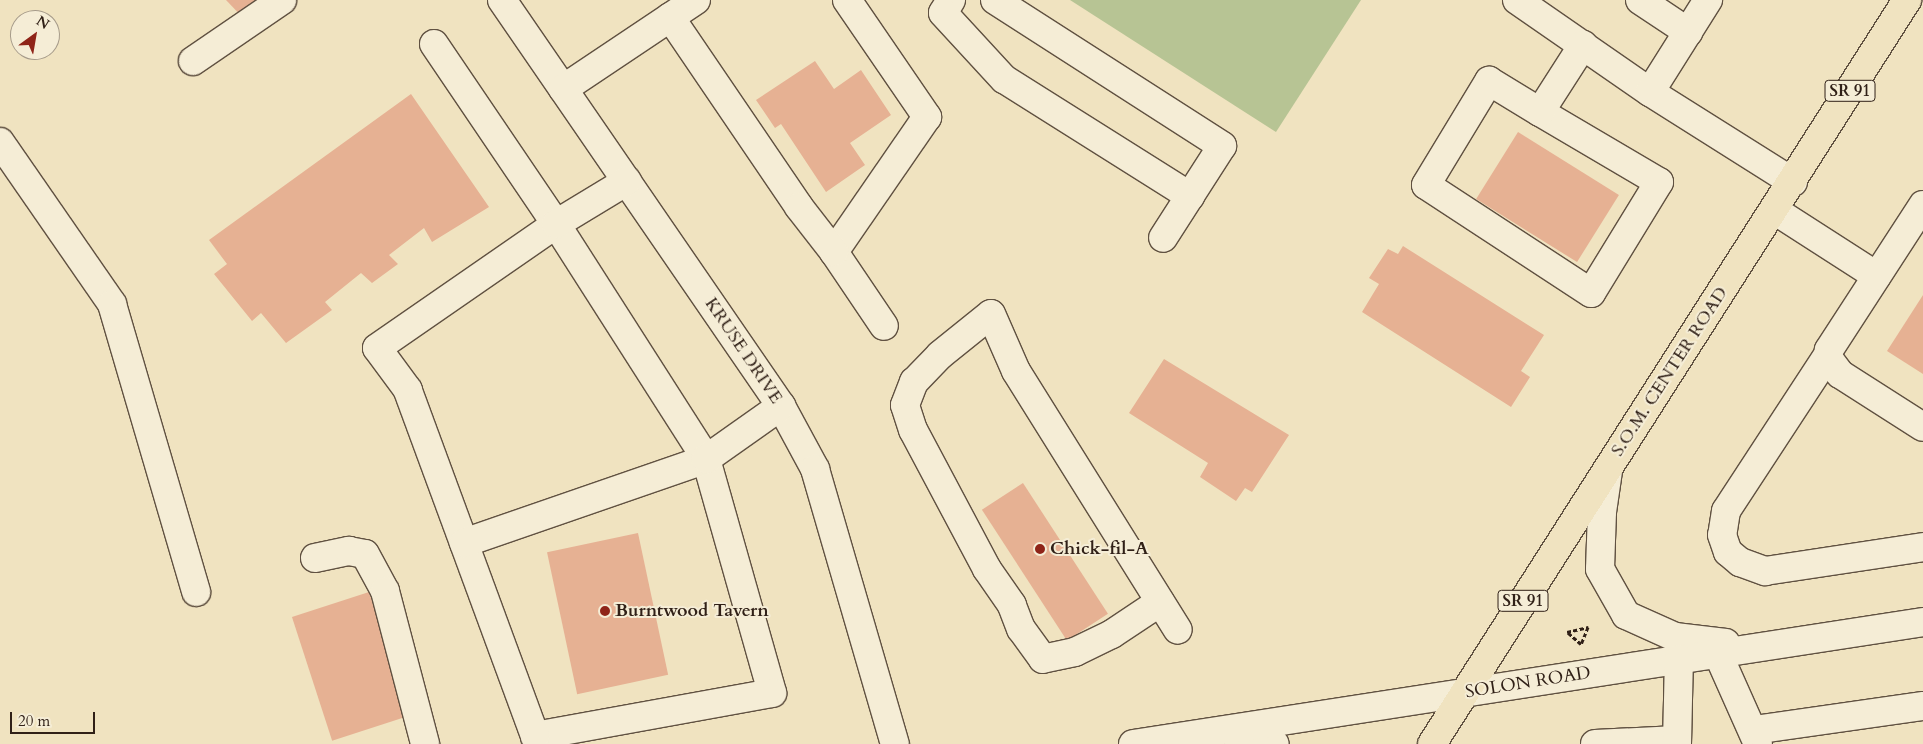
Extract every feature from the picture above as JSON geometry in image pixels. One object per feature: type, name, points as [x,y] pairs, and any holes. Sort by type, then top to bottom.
[{"type":"main road","name":"S.O.M. CENTER ROAD","points":[[1432,744],[1793,182],[1907,0]]},
{"type":"street","points":[[193,61],[282,0]]},
{"type":"street","name":"KRUSE DRIVE","points":[[502,0],[781,406],[815,469],[895,744]]},
{"type":"street","points":[[563,89],[696,0]]},
{"type":"street","points":[[834,252],[927,117],[847,0]]},
{"type":"street","points":[[951,0],[944,13],[1004,79],[1190,196]]},
{"type":"street","points":[[995,0],[1222,146],[1162,238]]},
{"type":"street","points":[[1517,0],[1650,92],[1793,182]]},
{"type":"street","points":[[1640,0],[1688,32]]},
{"type":"street","points":[[1650,92],[1708,0]]},
{"type":"street","points":[[670,18],[799,207],[834,252],[884,326]]},
{"type":"street","points":[[434,44],[556,224],[706,459],[772,693],[536,741],[408,390],[377,348],[556,224],[626,181]]},
{"type":"street","points":[[1540,112],[1583,46]]},
{"type":"street","points":[[1489,81],[1540,112],[1659,182],[1592,293],[1426,185],[1489,81]]},
{"type":"street","points":[[0,142],[112,304],[196,592]]},
{"type":"street","points":[[1923,205],[1726,511],[1722,535],[1728,552],[1740,562],[1765,572],[1923,547]]},
{"type":"street","points":[[1774,210],[1877,276]]},
{"type":"street","points":[[1160,602],[1112,634],[1075,652],[1043,659],[1022,629],[1012,605],[987,570],[913,430],[905,405],[914,382],[940,355],[992,314],[1016,371],[1178,630]]},
{"type":"street","points":[[1828,355],[1831,365],[1840,374],[1923,427]]},
{"type":"street","points":[[464,543],[706,459],[781,406]]},
{"type":"street","points":[[1608,471],[1602,512],[1600,569],[1626,615],[1675,637],[1758,648]]},
{"type":"street","points":[[315,558],[349,551],[365,554],[385,591],[425,744]]},
{"type":"street","name":"SOLON ROAD","points":[[1137,744],[1923,622]]},
{"type":"street","points":[[1718,654],[1756,737],[1923,706]]},
{"type":"street","points":[[1595,744],[1677,742],[1679,659]]},
{"type":"street","points":[[1222,730],[1275,744]]},
{"type":"path","points":[[1588,627],[1581,644],[1567,632],[1574,630],[1588,627]]},
{"type":"green space","points":[[1070,0],[1361,0],[1276,132]]},
{"type":"building","points":[[226,0],[269,0],[246,21]]},
{"type":"building","points":[[815,61],[834,89],[861,70],[891,115],[850,143],[865,165],[826,192],[781,124],[775,128],[756,100]]},
{"type":"building","points":[[411,94],[489,207],[432,242],[424,228],[389,255],[398,264],[372,283],[361,273],[325,302],[332,310],[286,343],[261,313],[252,321],[214,274],[227,264],[209,240]]},
{"type":"building","points":[[1518,132],[1619,195],[1577,262],[1476,199]]},
{"type":"building","points":[[1403,246],[1544,335],[1521,371],[1530,377],[1511,407],[1362,312],[1379,284],[1369,278],[1388,249],[1398,254]]},
{"type":"building","points":[[1923,295],[1923,374],[1887,351]]},
{"type":"building","points":[[1164,359],[1289,435],[1252,492],[1245,488],[1236,501],[1200,477],[1208,463],[1129,413]]},
{"type":"building","points":[[1023,483],[1108,614],[1067,641],[982,510]]},
{"type":"building","name":"Burntwood Tavern","points":[[638,533],[668,675],[577,694],[547,552]]},
{"type":"building","points":[[369,592],[409,716],[332,741],[292,617]]},
{"type":"place","name":"Chick-fil-A","points":[[1040,549]]},
{"type":"place","name":"Burntwood Tavern","points":[[605,611]]}]
